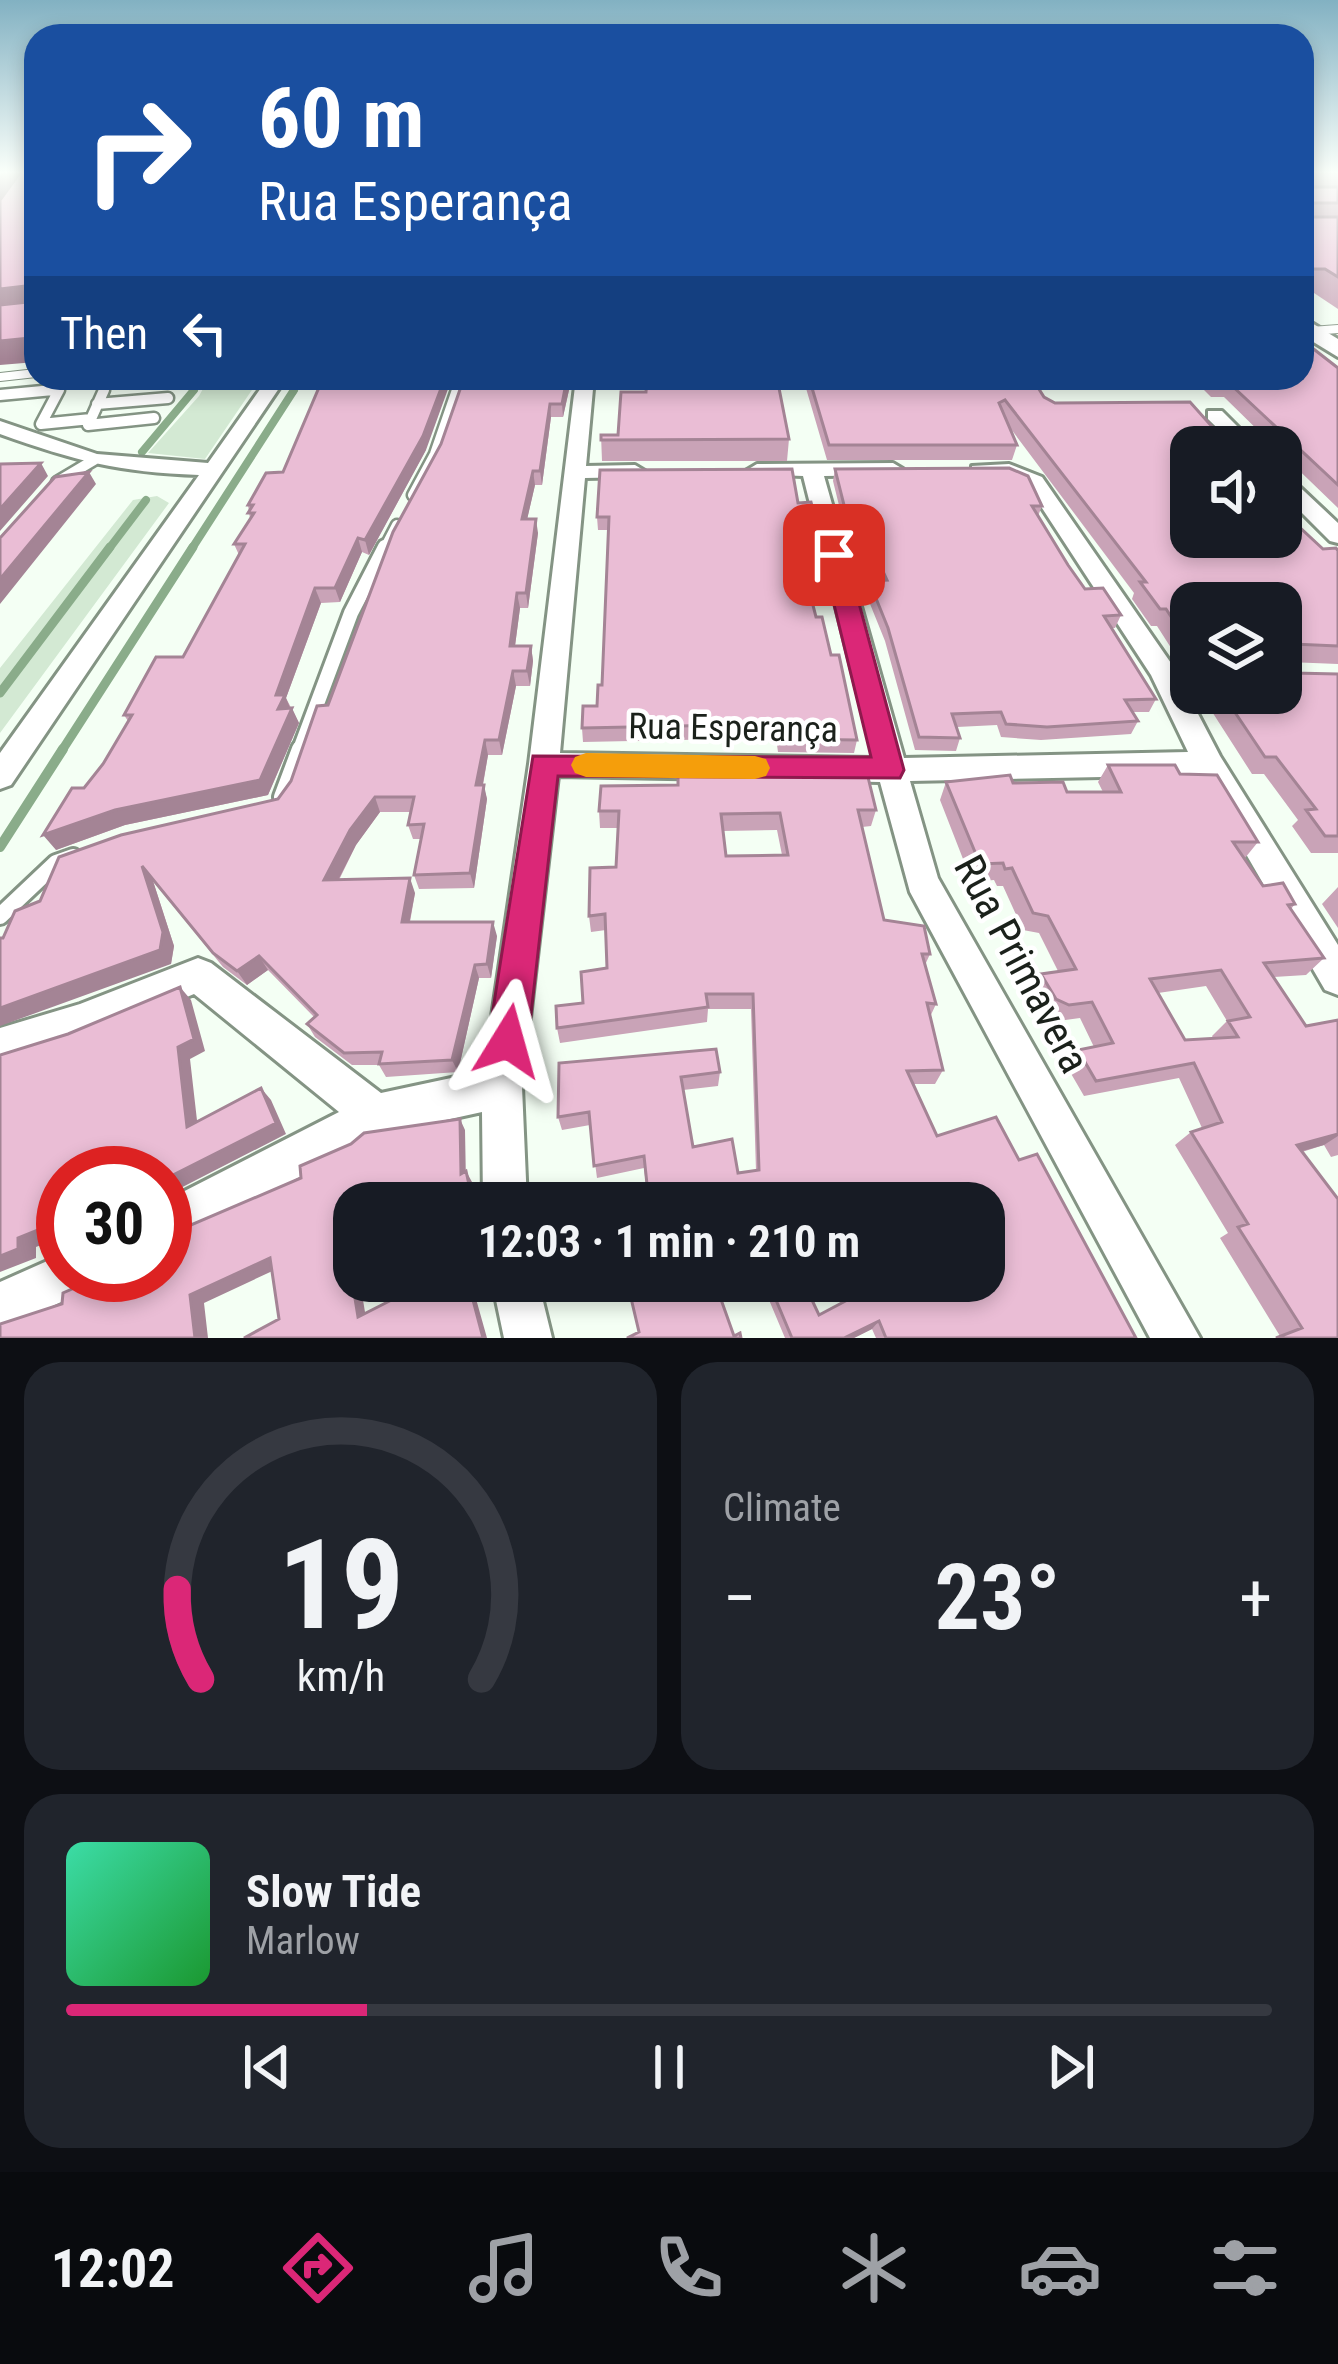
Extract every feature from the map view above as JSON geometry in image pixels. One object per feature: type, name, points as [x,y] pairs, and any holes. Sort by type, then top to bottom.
[{"type":"street","points":[[0,777],[269,390]]},
{"type":"street","points":[[504,1182],[502,1087],[544,764],[583,390]]},
{"type":"street","points":[[1215,415],[1226,426]]},
{"type":"street","points":[[0,427],[94,460],[213,469]]},
{"type":"street","name":"Rua Primavera","points":[[812,469],[922,882],[1176,1338]]},
{"type":"street","points":[[741,470],[922,470]]},
{"type":"street","points":[[965,470],[1025,473],[1035,481],[1170,664]]},
{"type":"street","points":[[573,472],[669,471]]},
{"type":"street","points":[[1302,501],[1338,536]]},
{"type":"street","points":[[1191,714],[1209,763],[1338,978]]},
{"type":"street","name":"Rua Esperança","points":[[544,764],[889,770],[1209,763]]},
{"type":"street","points":[[0,1048],[80,1023],[197,975],[376,1115]]},
{"type":"street","points":[[192,1211],[376,1115],[502,1087]]},
{"type":"street","points":[[0,1306],[36,1290]]},
{"type":"street","points":[[520,1302],[528,1338]]},
{"type":"lane","points":[[58,390],[41,424],[91,419]]},
{"type":"lane","points":[[103,390],[88,424],[154,418]]},
{"type":"lane","points":[[275,806],[286,791],[351,614],[435,454],[457,390]]},
{"type":"lane","points":[[97,404],[168,398]]},
{"type":"lane","points":[[42,498],[56,482],[94,460]]},
{"type":"lane","points":[[0,916],[56,863],[92,850]]},
{"type":"green space","points":[[202,390],[252,390],[205,459],[148,453]]},
{"type":"green space","points":[[157,496],[169,503],[0,733],[0,668],[133,500]]},
{"type":"building","points":[[0,233],[24,233],[24,286],[0,289]]},
{"type":"building","points":[[1314,233],[1338,233],[1338,277],[1314,269]]},
{"type":"building","points":[[24,302],[24,339],[0,341],[0,305]]},
{"type":"building","points":[[1314,349],[1338,368],[1338,485],[1302,451],[1302,426],[1275,426],[1236,390],[1314,390]]},
{"type":"building","points":[[318,390],[440,390],[423,436],[365,540],[358,538],[335,588],[315,588],[276,695],[285,695],[278,709],[292,708],[260,780],[115,810],[43,835],[72,788],[84,788],[103,764],[132,715],[124,715],[156,657],[183,657],[245,544],[234,544],[254,513],[248,513],[253,505],[248,505],[266,473],[283,472]]},
{"type":"building","points":[[460,390],[565,390],[562,404],[550,404],[540,471],[533,471],[522,519],[536,519],[526,593],[517,593],[510,646],[531,646],[527,671],[513,671],[499,740],[485,740],[476,785],[484,785],[470,873],[414,875],[424,824],[408,825],[414,797],[375,797],[350,830],[324,880],[410,878],[402,922],[493,922],[487,964],[475,965],[452,1060],[379,1064],[382,1052],[344,1053],[307,1024],[317,1015],[259,956],[237,971],[213,953],[142,866],[163,932],[160,950],[0,1008],[0,938],[15,911],[40,901],[59,857],[121,835],[278,799],[291,781],[317,706],[328,705],[393,532],[441,444]]},
{"type":"building","points":[[779,390],[789,439],[601,440],[601,435],[618,435],[621,392]]},
{"type":"building","points":[[813,390],[1040,390],[1055,403],[1190,402],[1211,426],[1170,426],[1170,558],[1302,558],[1302,530],[1323,549],[1338,551],[1338,646],[1302,644],[1302,582],[1170,582],[1170,615],[1160,609],[1140,582],[1146,582],[1005,400],[999,403],[1017,445],[829,445]]},
{"type":"building","points":[[41,463],[0,509],[0,464]]},
{"type":"building","points":[[1009,468],[1028,476],[1042,506],[1032,506],[1085,589],[1103,588],[1121,615],[1104,616],[1156,699],[1125,700],[1138,721],[1047,727],[1006,724],[1001,712],[952,714],[960,738],[919,737],[888,628],[869,581],[887,580],[867,536],[852,537],[835,469]]},
{"type":"building","points":[[792,469],[798,503],[811,502],[819,535],[799,536],[809,590],[816,617],[822,617],[831,655],[839,655],[857,740],[780,739],[778,724],[582,728],[583,706],[597,706],[598,685],[602,685],[609,517],[597,517],[600,470]]},
{"type":"building","points":[[89,472],[0,579],[0,538],[55,477]]},
{"type":"building","points":[[1302,673],[1338,674],[1338,836],[1325,836],[1306,810],[1316,809],[1276,757],[1265,757],[1236,714],[1302,714]]},
{"type":"building","points":[[1108,765],[1175,765],[1180,774],[1217,775],[1258,842],[1233,842],[1263,886],[1283,883],[1295,904],[1288,905],[1324,958],[1264,963],[1306,1026],[1338,1020],[1338,1134],[1297,1145],[1338,1199],[1338,1338],[1276,1338],[1302,1328],[1238,1227],[1248,1224],[1191,1132],[1222,1122],[1194,1063],[1096,1081],[1078,1050],[1113,1043],[1092,1002],[1069,1005],[1056,999],[1041,974],[1076,969],[1048,916],[1033,913],[1012,868],[1005,869],[1003,863],[980,864],[946,782],[1010,775],[1013,783],[1063,782],[1067,792],[1121,792]],"holes":[[[1221,970],[1250,1017],[1228,1021],[1238,1037],[1185,1040],[1150,979]]]},
{"type":"building","points":[[866,769],[876,810],[858,810],[884,920],[924,926],[930,954],[922,954],[936,1004],[927,1003],[943,1070],[907,1071],[937,1136],[996,1117],[1019,1160],[1037,1154],[1136,1338],[886,1338],[879,1321],[844,1338],[792,1338],[777,1302],[813,1302],[819,1315],[844,1302],[1005,1302],[1005,1182],[647,1182],[644,1156],[594,1166],[589,1112],[558,1117],[559,1063],[716,1049],[720,1072],[681,1077],[693,1147],[732,1139],[738,1173],[759,1170],[753,994],[706,994],[708,1007],[557,1028],[556,1006],[583,1003],[581,972],[607,968],[605,914],[589,916],[590,868],[616,867],[619,811],[599,811],[601,786],[678,785],[678,776],[731,775],[731,770]],"holes":[[[780,813],[788,855],[726,856],[721,814]]]},
{"type":"building","points":[[180,987],[194,1039],[178,1047],[187,1127],[261,1088],[276,1123],[192,1165],[192,1146],[36,1146],[36,1231],[18,1238],[18,1249],[0,1256],[0,1055],[68,1034]]},
{"type":"building","points":[[460,1119],[461,1174],[466,1171],[468,1182],[333,1182],[333,1302],[356,1302],[358,1317],[388,1302],[474,1302],[483,1338],[244,1338],[279,1319],[270,1258],[192,1294],[192,1224],[301,1178],[300,1166],[351,1144],[364,1133]]},
{"type":"building","points":[[191,1302],[195,1338],[0,1338],[0,1324],[62,1304]]},
{"type":"building","points":[[632,1302],[722,1302],[734,1336],[740,1333],[741,1338],[627,1338],[639,1332]]},
{"type":"waterway","points":[[142,452],[194,390]]},
{"type":"waterway","points":[[191,550],[294,390]]},
{"type":"waterway","points":[[108,550],[146,500]]},
{"type":"waterway","points":[[0,693],[110,547]]},
{"type":"waterway","points":[[61,752],[193,547]]},
{"type":"waterway","points":[[0,847],[63,749]]},
{"type":"slow traffic","points":[[586,765],[755,768]]},
{"type":"route","points":[[508,1041],[544,764],[889,770],[834,555]]}]
